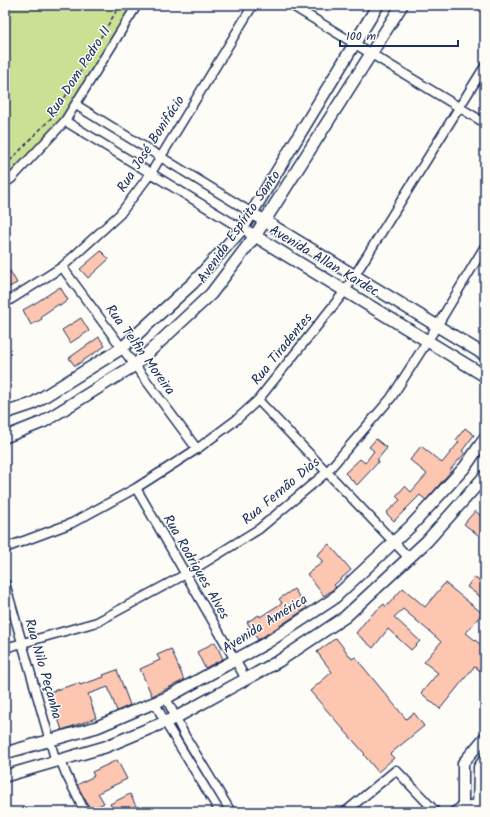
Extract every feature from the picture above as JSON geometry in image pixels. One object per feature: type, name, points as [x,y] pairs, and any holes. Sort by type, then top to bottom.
[{"type":"main road","name":"Avenida Espírito Santo","points":[[5,413],[32,404],[122,348],[193,283],[242,228],[252,213],[378,5]]},
{"type":"main road","name":"Avenida Espírito Santo","points":[[5,437],[43,422],[135,365],[212,294],[255,236],[402,5]]},
{"type":"main road","name":"Avenida Allan Kardec","points":[[252,213],[485,355]]},
{"type":"main road","name":"Avenida Allan Kardec","points":[[242,228],[485,376]]},
{"type":"main road","name":"Avenida América","points":[[5,753],[97,727],[166,698],[268,642],[332,600],[411,526],[465,466],[485,438]]},
{"type":"main road","points":[[5,776],[105,748],[175,718],[279,660],[345,617],[427,541],[485,476]]},
{"type":"street","name":"Rua Dom Pedro II","points":[[5,183],[11,179],[65,121],[137,5]]},
{"type":"street","name":"Rua José Bonifácio","points":[[5,303],[62,267],[120,214],[151,173],[253,5]]},
{"type":"street","points":[[291,5],[485,123]]},
{"type":"street","name":"Rua Tiradentes","points":[[5,548],[72,523],[136,488],[197,450],[236,420],[258,400],[345,291],[485,66]]},
{"type":"street","name":"Avenida Allan Kardec","points":[[76,105],[252,213]]},
{"type":"street","name":"Avenida Allan Kardec","points":[[65,121],[242,228]]},
{"type":"street","name":"Rua Fernão Dias","points":[[5,648],[97,622],[186,574],[259,529],[326,472],[391,398],[437,326],[485,246]]},
{"type":"street","name":"Rua Telfin Moreira","points":[[62,267],[197,450]]},
{"type":"street","points":[[258,400],[409,558]]},
{"type":"street","name":"Rua Rodrigues Alves","points":[[136,488],[246,679]]},
{"type":"street","name":"Rua Nilo Peçanha","points":[[5,583],[50,741],[85,812]]},
{"type":"street","points":[[166,698],[175,718],[231,812]]},
{"type":"street","points":[[155,703],[220,812]]},
{"type":"street","points":[[482,763],[478,809],[461,810],[463,763],[485,737]]},
{"type":"street","points":[[345,812],[396,770],[436,812]]},
{"type":"path","points":[[5,166],[55,114],[120,5]]},
{"type":"green space","points":[[5,5],[133,5],[64,117],[5,178]]},
{"type":"building","points":[[101,251],[109,259],[88,278],[80,269]]},
{"type":"building","points":[[10,271],[17,283],[5,289],[5,274]]},
{"type":"building","points":[[60,287],[68,300],[41,316],[42,319],[31,325],[23,310]]},
{"type":"building","points":[[81,318],[89,331],[70,343],[62,330]]},
{"type":"building","points":[[99,337],[105,346],[75,366],[69,358]]},
{"type":"building","points":[[465,428],[474,435],[462,451],[465,453],[426,500],[420,495],[394,521],[386,513],[400,500],[396,496],[405,486],[411,492],[427,474],[410,460],[421,446],[442,463],[459,442],[456,440]]},
{"type":"building","points":[[376,439],[387,448],[377,460],[379,461],[357,485],[345,473],[360,459],[365,463],[374,451],[369,447]]},
{"type":"building","points":[[475,511],[485,519],[485,527],[478,535],[464,524]]},
{"type":"building","points":[[329,544],[351,570],[334,585],[336,587],[324,596],[307,574],[323,562],[317,555]]},
{"type":"building","points":[[474,577],[485,585],[485,600],[467,587]]},
{"type":"building","points":[[445,583],[482,613],[466,633],[485,648],[485,674],[475,667],[473,668],[440,709],[421,693],[438,673],[424,662],[441,642],[437,638],[403,609],[394,617],[420,641],[411,650],[388,629],[373,648],[356,633],[369,617],[384,604],[386,607],[403,588],[425,607]]},
{"type":"building","points":[[294,589],[307,608],[258,640],[247,622],[259,615],[260,617],[282,603],[279,599]]},
{"type":"building","points":[[336,638],[352,659],[355,657],[406,719],[414,713],[424,726],[390,754],[394,758],[378,772],[364,755],[365,754],[310,691],[332,672],[317,652]]},
{"type":"building","points":[[215,642],[223,659],[205,668],[197,652]]},
{"type":"building","points":[[171,649],[184,680],[152,696],[140,669],[160,660],[157,655]]},
{"type":"building","points":[[117,670],[130,705],[117,711],[108,687],[88,694],[96,718],[62,730],[49,692],[79,683],[80,685],[104,677],[103,675]]},
{"type":"building","points":[[117,760],[127,779],[98,793],[104,803],[91,810],[77,785],[94,776],[92,772]]},
{"type":"building","points":[[130,794],[139,812],[114,812],[110,804]]}]
